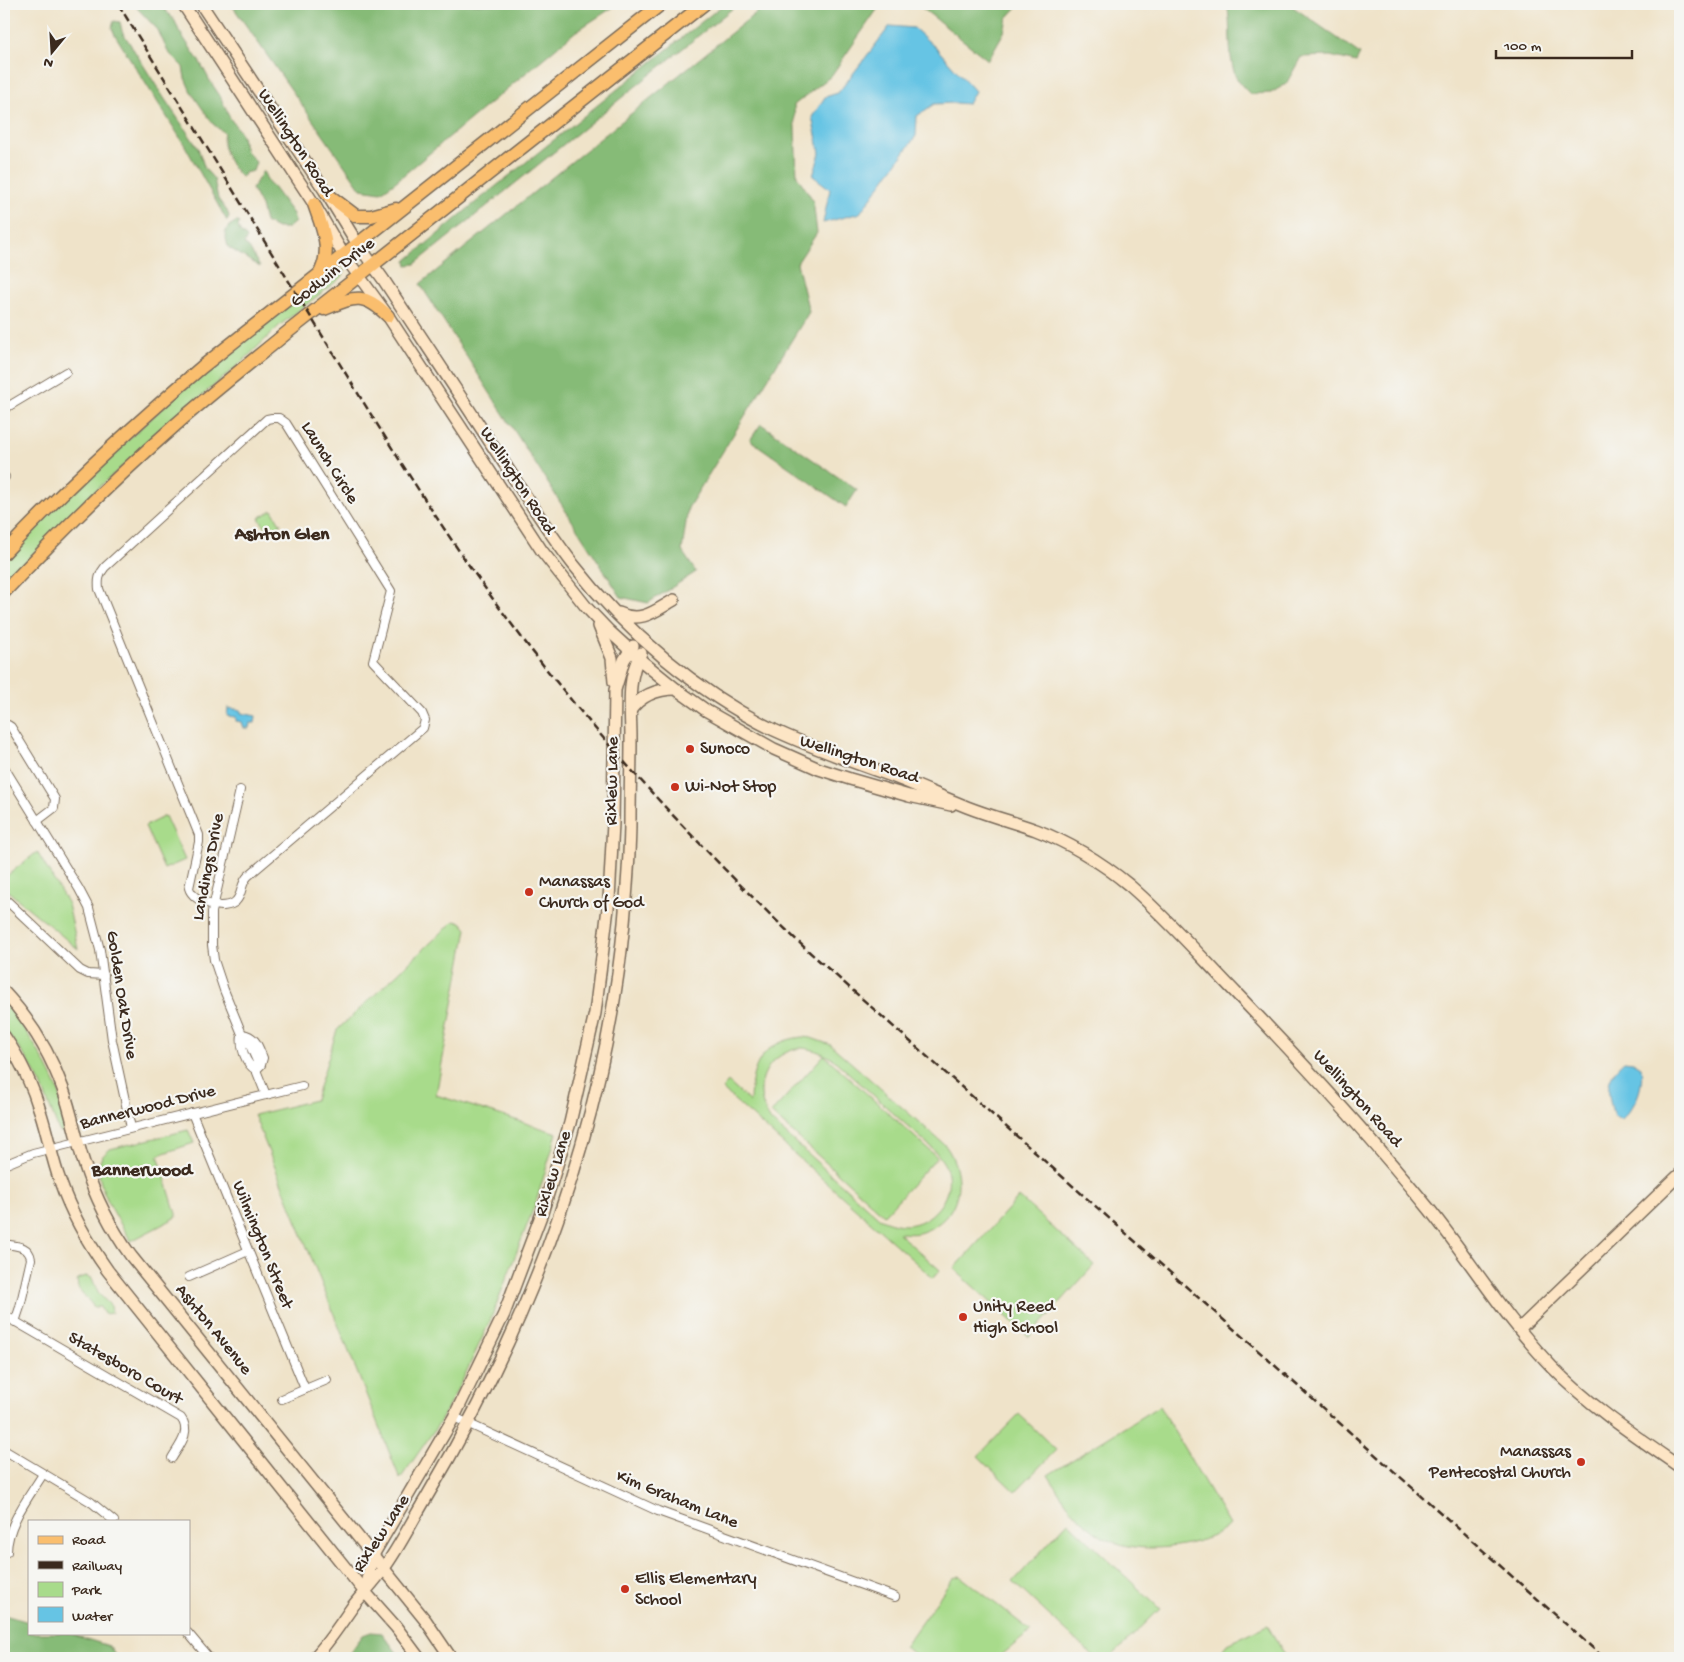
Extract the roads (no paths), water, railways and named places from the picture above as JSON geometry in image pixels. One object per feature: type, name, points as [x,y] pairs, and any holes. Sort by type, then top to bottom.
[{"type":"main road","name":"Wellington Road","points":[[183,4],[314,204],[343,254],[388,316],[542,551],[587,608],[634,654],[676,689],[706,711],[774,750],[819,769],[909,796],[968,807]]},
{"type":"main road","name":"Wellington Road","points":[[201,4],[552,536],[614,611],[644,640],[689,677],[733,707],[770,727],[801,742],[968,807],[1037,831],[1085,853],[1114,874],[1145,900],[1281,1041],[1383,1154],[1474,1267],[1519,1329],[1550,1364],[1593,1404],[1680,1467]]},
{"type":"main road","name":"Godwin Drive","points":[[4,553],[71,485],[137,423],[209,361],[660,4]]},
{"type":"main road","name":"Godwin Drive","points":[[4,592],[97,496],[172,428],[310,315],[704,4]]},
{"type":"main road","points":[[327,194],[356,216],[364,218],[405,206]]},
{"type":"main road","points":[[314,204],[327,242],[327,254],[320,273]]},
{"type":"main road","points":[[310,315],[347,300],[358,298],[373,303],[388,316]]},
{"type":"main road","points":[[614,611],[625,616],[642,617],[674,600]]},
{"type":"main road","points":[[587,608],[602,630],[607,642],[614,671],[615,690]]},
{"type":"main road","name":"Rixlew Lane","points":[[364,1591],[373,1555],[454,1417],[481,1362],[520,1274],[558,1166],[595,1014],[611,875],[615,690],[622,666],[644,640]]},
{"type":"main road","name":"Rixlew Lane","points":[[314,1658],[364,1591],[384,1568],[469,1424],[490,1384],[521,1317],[541,1266],[558,1221],[581,1149],[602,1065],[619,967],[628,882],[630,711],[634,654]]},
{"type":"main road","points":[[630,711],[642,699],[652,693],[676,689]]},
{"type":"main road","name":"Ashton Avenue","points":[[4,992],[32,1027],[46,1050],[65,1095],[93,1188],[105,1215],[131,1256],[384,1568],[426,1621],[451,1658]]},
{"type":"main road","points":[[4,1036],[23,1068],[33,1090],[70,1208],[93,1250],[419,1658]]},
{"type":"main road","points":[[1519,1329],[1680,1174]]},
{"type":"street","points":[[4,409],[66,372]]},
{"type":"street","name":"Launch Circle","points":[[279,418],[286,422],[391,591],[373,661],[422,713],[425,720],[423,728],[248,876],[243,882],[236,902],[228,905],[214,905],[201,901],[191,893],[190,888],[199,835],[99,589],[98,581],[100,573],[105,567],[267,419],[279,418]]},
{"type":"street","points":[[4,726],[8,725],[11,727],[55,799],[54,808],[37,821]]},
{"type":"street","name":"Golden Oak Drive","points":[[4,767],[79,889],[88,908],[99,943],[113,1048],[131,1128]]},
{"type":"street","name":"Landings Drive","points":[[240,790],[214,905],[211,929],[214,960],[242,1034],[241,1045],[248,1064],[256,1070],[266,1094]]},
{"type":"street","points":[[4,898],[80,970],[88,974],[104,975]]},
{"type":"street","name":"Landings Drive","points":[[242,1034],[249,1035],[255,1039],[263,1058],[261,1065],[256,1070]]},
{"type":"street","name":"Bannerwood Drive","points":[[4,1165],[50,1148],[302,1086]]},
{"type":"street","name":"Wilmington Street","points":[[192,1113],[305,1389]]},
{"type":"street","points":[[4,1244],[23,1247],[30,1255],[20,1307],[15,1322]]},
{"type":"street","points":[[188,1277],[248,1251]]},
{"type":"street","name":"Statesboro Court","points":[[4,1315],[181,1418],[186,1428],[186,1434],[172,1458]]},
{"type":"street","points":[[282,1399],[327,1380]]},
{"type":"street","name":"Kim Graham Lane","points":[[454,1417],[658,1511],[895,1597]]},
{"type":"street","points":[[4,1450],[91,1502],[113,1520]]},
{"type":"street","points":[[7,1552],[12,1526],[43,1474]]},
{"type":"street","points":[[189,1634],[208,1658]]},
{"type":"water","points":[[890,26],[914,28],[937,49],[975,91],[968,104],[934,104],[917,116],[916,136],[860,213],[823,223],[830,189],[813,176],[820,153],[812,117],[825,97],[838,93]]},
{"type":"water","points":[[228,708],[241,710],[241,713],[256,716],[255,723],[250,723],[249,728],[244,728],[242,722],[236,721],[236,717],[227,716]]},
{"type":"water","points":[[1624,1061],[1633,1062],[1641,1067],[1642,1074],[1638,1096],[1622,1119],[1614,1116],[1609,1086],[1613,1074]]},
{"type":"railway","points":[[118,4],[370,413],[463,557],[546,669],[652,793],[727,872],[805,948],[1604,1658]]},
{"type":"place","name":"Sunoco","points":[[690,749]]},
{"type":"place","name":"Wi-Not Stop","points":[[675,787]]},
{"type":"place","name":"Manassas Church of God","points":[[529,892]]},
{"type":"place","name":"Unity Reed High School","points":[[963,1317]]},
{"type":"place","name":"Manassas Pentecostal Church","points":[[1581,1462]]},
{"type":"place","name":"Ellis Elementary School","points":[[625,1589]]},
{"type":"district","name":"Ashton Glen","points":[[282,535]]},
{"type":"district","name":"Bannerwood","points":[[142,1171]]}]
